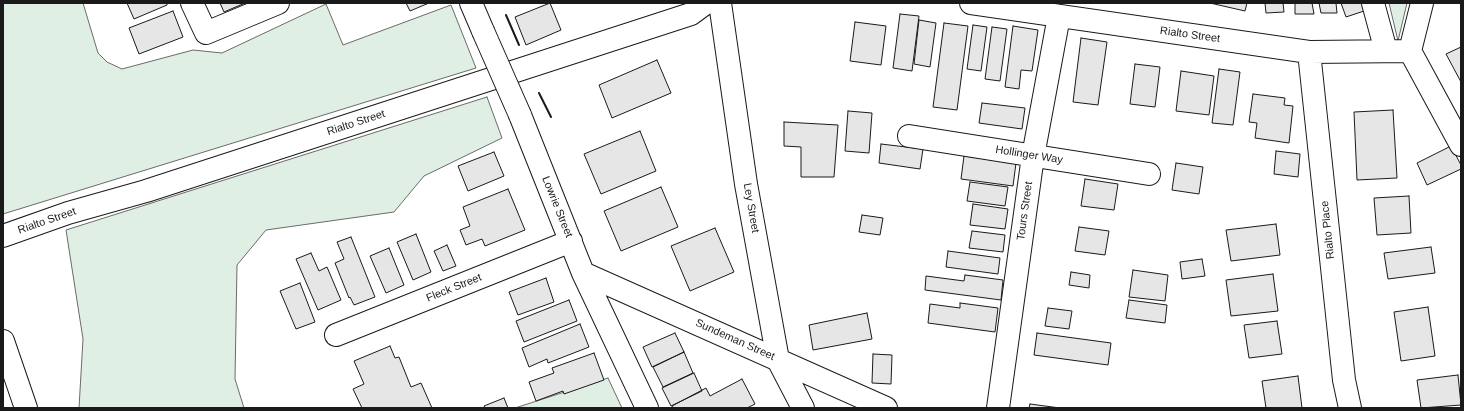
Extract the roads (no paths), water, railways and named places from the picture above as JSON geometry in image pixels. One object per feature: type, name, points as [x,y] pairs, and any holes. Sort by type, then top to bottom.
[{"type":"main road","points":[[192,3],[206,33],[278,3]]},
{"type":"main road","name":"Lowrie Street","points":[[471,3],[520,115],[583,273],[647,408]]},
{"type":"main road","name":"Rialto Street","points":[[3,236],[68,213],[146,191],[691,14],[706,3]]},
{"type":"main road","name":"Ley Street","points":[[720,3],[746,184],[778,360],[802,408]]},
{"type":"main road","name":"Rialto Street","points":[[971,3],[1309,52],[1410,51]]},
{"type":"main road","points":[[1373,3],[1386,51]]},
{"type":"main road","points":[[1422,3],[1410,51],[1461,145]]},
{"type":"main road","name":"Tours Street","points":[[998,408],[1033,156],[1059,16]]},
{"type":"main road","name":"Rialto Place","points":[[1309,52],[1344,372],[1350,408]]},
{"type":"main road","name":"Hollinger Way","points":[[909,136],[1149,174]]},
{"type":"main road","name":"Fleck Street","points":[[336,335],[571,241]]},
{"type":"main road","name":"Sundeman Street","points":[[583,273],[886,408]]},
{"type":"main road","points":[[3,341],[26,408]]}]
